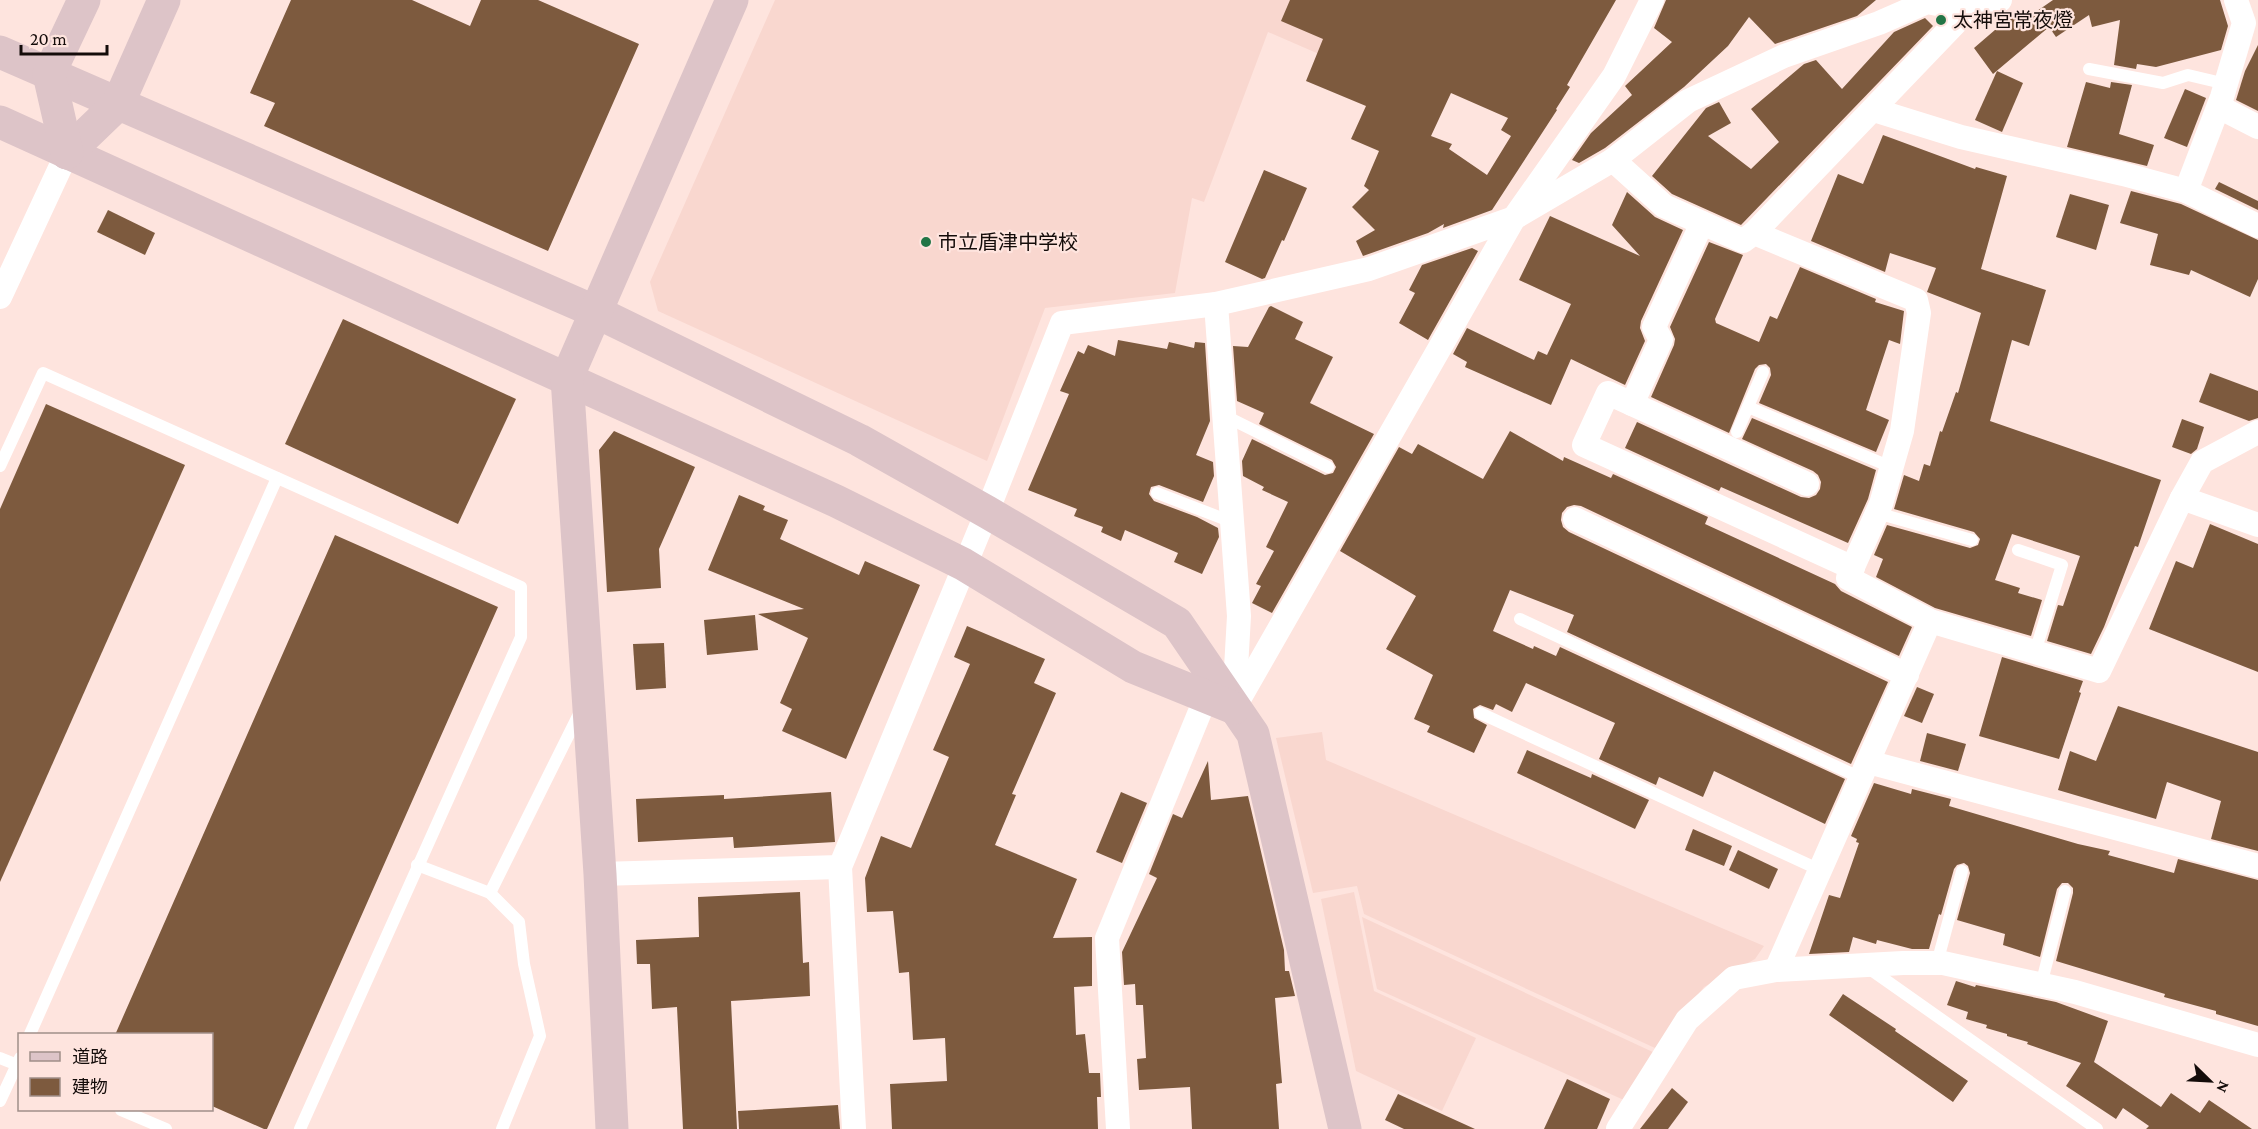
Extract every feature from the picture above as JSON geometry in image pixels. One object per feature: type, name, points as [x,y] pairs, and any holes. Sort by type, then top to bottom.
[{"type":"street","points":[[67,153],[50,74],[84,0]]},
{"type":"street","points":[[0,297],[67,153],[118,104],[164,0]]},
{"type":"street","points":[[612,1129],[600,874],[567,378],[594,311],[732,0]]},
{"type":"street","points":[[1118,1129],[1107,938],[1220,702],[1514,218],[1614,76],[1652,0]]},
{"type":"street","points":[[854,1129],[840,867],[963,564],[987,512],[1062,323],[1216,304],[1369,269],[1514,218],[1612,160],[1688,101],[1784,57],[1879,23],[1928,2],[1958,6],[2000,0]]},
{"type":"street","points":[[2187,191],[2222,96],[2244,23],[2236,0]]},
{"type":"street","points":[[1612,160],[1664,206],[1743,241],[1754,233],[1874,110],[1958,6]]},
{"type":"street","points":[[0,52],[594,311],[859,440],[1177,623],[1220,702],[1253,734],[1345,1129]]},
{"type":"street","points":[[2222,96],[2258,127]]},
{"type":"street","points":[[1874,110],[1961,137],[2187,191],[2258,226]]},
{"type":"street","points":[[0,122],[836,501],[963,564],[1133,668],[1220,702]]},
{"type":"street","points":[[1632,404],[1661,340],[1654,327],[1702,223]]},
{"type":"street","points":[[1754,233],[1916,300],[1919,313],[1902,431],[1877,513],[1848,578],[1930,621],[2099,671],[2182,498],[2202,462],[2258,432]]},
{"type":"street","points":[[1216,304],[1239,616],[1220,702]]},
{"type":"street","points":[[1807,484],[1608,393],[1584,445],[1853,568]]},
{"type":"street","points":[[2182,498],[2258,525]]},
{"type":"street","points":[[1575,519],[1907,675]]},
{"type":"street","points":[[1776,970],[1930,621]]},
{"type":"street","points":[[1864,770],[2258,866]]},
{"type":"street","points":[[600,874],[840,867]]},
{"type":"street","points":[[1618,1129],[1687,1020],[1734,978],[1776,970],[1937,963],[2075,992],[2258,1045]]},
{"type":"lane","points":[[2089,69],[2163,83],[2188,75],[2222,96]]},
{"type":"lane","points":[[1737,432],[1763,372]]},
{"type":"lane","points":[[0,466],[43,373],[521,588],[521,638],[300,1129]]},
{"type":"lane","points":[[1748,407],[1891,467]]},
{"type":"lane","points":[[1225,416],[1328,467]]},
{"type":"lane","points":[[31,1033],[277,478]]},
{"type":"lane","points":[[1157,493],[1232,522]]},
{"type":"lane","points":[[1877,513],[1972,540]]},
{"type":"lane","points":[[2018,550],[2062,565],[2035,652]]},
{"type":"lane","points":[[1520,619],[1864,770]]},
{"type":"lane","points":[[490,893],[588,696]]},
{"type":"lane","points":[[1480,713],[1820,870]]},
{"type":"lane","points":[[417,865],[490,893],[519,922],[524,964],[540,1036],[502,1129]]},
{"type":"lane","points":[[1937,963],[1962,871]]},
{"type":"lane","points":[[2041,985],[2066,891]]},
{"type":"lane","points":[[1865,965],[2097,1129]]},
{"type":"lane","points":[[0,1058],[18,1063],[0,1101]]},
{"type":"lane","points":[[123,1111],[166,1129]]},
{"type":"shaded area","name":"市立盾津中学校","points":[[775,0],[1399,0],[1365,74],[1268,32],[1204,202],[1192,198],[1175,293],[1045,308],[987,461],[658,311],[650,282]]},
{"type":"shaded area","points":[[1322,732],[1326,760],[1764,946],[1755,959],[1704,987],[1655,1048],[1364,914],[1357,886],[1313,893],[1276,738]]},
{"type":"shaded area","points":[[1354,892],[1374,991],[1476,1038],[1442,1111],[1356,1071],[1321,899]]},
{"type":"shaded area","points":[[1362,917],[1655,1053],[1626,1101],[1377,989]]},
{"type":"building","points":[[291,0],[412,0],[470,26],[481,0],[538,0],[639,44],[548,251],[264,126],[275,103],[250,93]]},
{"type":"building","points":[[1290,0],[1616,0],[1567,85],[1570,87],[1557,110],[1492,210],[1443,228],[1444,224],[1428,233],[1363,256],[1356,241],[1375,230],[1352,207],[1369,190],[1364,186],[1379,151],[1351,139],[1366,106],[1306,81],[1323,39],[1281,21]],"holes":[[[1451,93],[1508,118],[1501,130],[1511,136],[1487,175],[1449,149],[1452,144],[1431,136]]]},
{"type":"building","points":[[1666,0],[1876,0],[1857,16],[1775,44],[1749,17],[1728,46],[1684,87],[1605,148],[1579,163],[1572,160],[1591,133],[1632,95],[1625,86],[1672,42],[1654,28]]},
{"type":"building","points":[[2053,0],[2220,0],[2228,26],[2221,50],[2156,67],[2137,64],[2136,69],[2114,65],[2120,20],[2092,27],[2089,15],[2056,37],[2049,27],[1993,74],[1974,48],[2017,11],[2024,20]]},
{"type":"building","points":[[1925,18],[1933,26],[1741,225],[1672,194],[1652,176],[1706,108],[1719,102],[1731,123],[1708,136],[1751,169],[1779,142],[1751,109],[1804,64],[1816,60],[1842,89],[1894,32]]},
{"type":"building","points":[[2258,45],[2258,111],[2236,100],[2245,71]]},
{"type":"building","points":[[1997,71],[2023,83],[2002,132],[1975,120]]},
{"type":"building","points":[[2086,82],[2110,88],[2111,82],[2132,85],[2119,134],[2154,145],[2147,166],[2067,147]]},
{"type":"building","points":[[2185,89],[2206,98],[2187,147],[2164,138]]},
{"type":"building","points":[[1883,135],[1975,169],[1976,167],[2007,176],[1981,269],[2046,290],[2029,346],[2012,340],[1990,421],[2161,480],[2138,547],[2135,546],[2104,627],[2091,654],[2047,641],[2058,605],[2063,606],[2080,556],[2012,534],[1995,580],[2020,588],[2018,593],[2042,600],[2031,636],[1935,608],[1876,577],[1883,559],[1874,555],[1887,525],[1970,548],[1978,545],[1980,539],[1974,532],[1894,509],[1904,475],[1919,481],[1924,464],[1930,466],[1940,431],[1942,432],[1956,392],[1958,393],[1981,313],[1927,292],[1936,268],[1890,253],[1885,272],[1811,241],[1838,174],[1863,184]]},
{"type":"building","points":[[1264,170],[1307,188],[1284,241],[1282,240],[1265,278],[1262,279],[1225,262]]},
{"type":"building","points":[[2219,182],[2258,201],[2258,210],[2215,189]]},
{"type":"building","points":[[2131,191],[2181,204],[2258,240],[2258,279],[2250,297],[2191,270],[2189,275],[2150,265],[2158,234],[2120,223]]},
{"type":"building","points":[[1627,192],[1655,217],[1683,230],[1641,321],[1640,328],[1645,341],[1625,385],[1571,359],[1551,405],[1465,367],[1467,362],[1453,354],[1467,328],[1534,360],[1538,351],[1547,355],[1571,304],[1519,280],[1550,216],[1640,256],[1612,225]]},
{"type":"building","points":[[2070,194],[2109,205],[2096,250],[2056,237]]},
{"type":"building","points":[[108,210],[155,233],[145,255],[97,232]]},
{"type":"building","points":[[1709,242],[1743,255],[1715,319],[1716,323],[1759,342],[1770,316],[1777,319],[1800,267],[1876,299],[1875,302],[1904,311],[1900,344],[1889,340],[1866,410],[1889,420],[1876,452],[1759,403],[1771,375],[1770,368],[1766,364],[1759,365],[1755,369],[1729,433],[1651,397],[1674,345],[1675,339],[1670,327]]},
{"type":"building","points":[[1472,248],[1478,251],[1428,340],[1399,323],[1415,293],[1409,290],[1422,265]]},
{"type":"building","points":[[1271,306],[1303,322],[1295,339],[1333,357],[1310,403],[1374,434],[1272,613],[1252,603],[1261,586],[1256,584],[1274,551],[1266,547],[1288,502],[1262,490],[1264,487],[1243,476],[1242,461],[1252,439],[1325,475],[1333,473],[1336,467],[1332,460],[1259,424],[1264,413],[1237,401],[1233,346],[1248,347]]},
{"type":"building","points":[[343,319],[516,399],[458,524],[285,444]]},
{"type":"building","points":[[1118,340],[1167,349],[1169,342],[1194,348],[1195,342],[1205,343],[1210,421],[1196,455],[1213,462],[1214,476],[1203,502],[1159,485],[1151,487],[1149,494],[1154,501],[1197,517],[1218,528],[1219,537],[1202,574],[1174,562],[1178,553],[1125,530],[1121,541],[1101,532],[1103,527],[1074,516],[1077,509],[1028,490],[1069,394],[1060,391],[1078,351],[1084,354],[1088,345],[1115,356]]},
{"type":"building","points":[[2210,373],[2258,391],[2258,418],[2249,421],[2199,402]]},
{"type":"building","points":[[46,404],[185,465],[0,882],[0,509]]},
{"type":"building","points":[[1752,418],[1876,470],[1868,499],[1848,543],[1721,487],[1719,491],[1625,448],[1637,422],[1801,497],[1809,498],[1816,495],[1821,482],[1813,471],[1742,439]]},
{"type":"building","points":[[2182,419],[2204,427],[2197,449],[2191,454],[2172,447]]},
{"type":"building","points":[[614,431],[695,467],[659,549],[661,588],[607,592],[599,450]]},
{"type":"building","points":[[1510,431],[1563,461],[1564,457],[1611,478],[1613,474],[1708,517],[1705,524],[1835,584],[1841,591],[1912,627],[1899,656],[1581,506],[1567,507],[1562,513],[1563,527],[1569,532],[1888,682],[1851,764],[1567,632],[1574,615],[1510,590],[1493,631],[1533,649],[1534,646],[1556,656],[1560,647],[1845,779],[1825,824],[1714,771],[1703,797],[1659,777],[1656,785],[1599,759],[1615,723],[1526,683],[1512,712],[1496,704],[1493,710],[1480,705],[1473,709],[1474,718],[1487,725],[1474,753],[1427,732],[1430,726],[1414,719],[1433,675],[1386,649],[1416,596],[1340,551],[1399,447],[1412,454],[1418,444],[1483,479]]},
{"type":"building","points":[[739,495],[765,506],[763,510],[788,520],[780,539],[859,575],[865,561],[920,585],[846,759],[782,731],[792,709],[780,703],[808,638],[758,614],[804,609],[708,570]]},
{"type":"building","points":[[2210,524],[2258,544],[2258,672],[2149,629],[2176,561],[2193,568]]},
{"type":"building","points":[[335,535],[498,607],[267,1129],[213,1106],[213,1033],[116,1033]]},
{"type":"building","points":[[755,615],[758,650],[707,655],[704,620]]},
{"type":"building","points":[[967,626],[1045,659],[1034,683],[1056,693],[1012,794],[1016,795],[995,845],[1077,879],[1053,938],[1092,937],[1092,986],[1074,987],[1076,1035],[1085,1034],[1089,1073],[1100,1073],[1101,1097],[1097,1097],[1098,1129],[892,1129],[890,1084],[947,1081],[945,1038],[913,1040],[909,972],[899,973],[893,911],[867,912],[865,878],[881,836],[911,848],[949,757],[933,750],[970,664],[954,657]]},
{"type":"building","points":[[664,643],[666,688],[636,690],[633,644]]},
{"type":"building","points":[[2002,657],[2083,681],[2059,759],[1979,736]]},
{"type":"building","points":[[1917,687],[1934,694],[1922,723],[1904,716]]},
{"type":"building","points":[[2118,706],[2258,752],[2258,851],[2211,839],[2221,801],[2167,782],[2156,819],[2058,790],[2070,751],[2096,761]]},
{"type":"building","points":[[1927,733],[1966,744],[1958,771],[1920,761]]},
{"type":"building","points":[[1527,750],[1591,778],[1592,774],[1649,800],[1635,829],[1517,773]]},
{"type":"building","points":[[1208,761],[1211,800],[1248,796],[1284,950],[1285,971],[1289,971],[1295,996],[1275,998],[1282,1083],[1276,1084],[1279,1129],[1192,1129],[1190,1087],[1139,1090],[1137,1059],[1146,1058],[1143,1005],[1136,1005],[1135,984],[1124,985],[1122,952],[1157,878],[1149,874],[1173,814],[1182,818]]},
{"type":"building","points":[[1874,783],[1911,794],[1912,789],[1951,799],[1949,806],[2078,844],[2110,851],[2108,855],[2174,873],[2178,859],[2258,880],[2258,1026],[2216,1014],[2216,1011],[2164,997],[2165,994],[2056,961],[2073,893],[2073,888],[2068,883],[2062,883],[2057,889],[2040,957],[2003,945],[2005,934],[1957,920],[1970,873],[1968,866],[1964,863],[1957,865],[1954,869],[1929,949],[1912,949],[1877,940],[1876,944],[1853,937],[1849,952],[1809,954],[1829,895],[1840,898],[1859,843],[1851,836]]},
{"type":"building","points":[[831,792],[835,842],[734,848],[733,837],[638,842],[636,799],[724,795],[724,799]]},
{"type":"building","points":[[1121,792],[1147,803],[1122,863],[1096,852]]},
{"type":"building","points":[[1693,829],[1732,846],[1724,866],[1685,850]]},
{"type":"building","points":[[1738,850],[1778,869],[1769,889],[1729,870]]},
{"type":"building","points":[[800,892],[803,963],[809,962],[810,996],[731,1001],[737,1129],[683,1129],[677,1007],[652,1009],[650,964],[637,964],[636,940],[699,937],[698,897]]},
{"type":"building","points":[[1956,981],[1975,987],[1976,985],[2056,1002],[2108,1021],[2094,1062],[2161,1107],[2171,1093],[2200,1113],[2209,1100],[2252,1129],[2146,1129],[2149,1126],[2123,1108],[2116,1119],[2066,1086],[2081,1063],[1986,1028],[1987,1025],[1966,1019],[1968,1012],[1947,1005]]},
{"type":"building","points":[[1843,994],[1968,1081],[1953,1102],[1829,1015]]},
{"type":"building","points":[[1567,1079],[1610,1099],[1597,1129],[1544,1129]]},
{"type":"building","points":[[1672,1088],[1688,1102],[1668,1129],[1640,1129]]},
{"type":"building","points":[[1398,1094],[1475,1129],[1404,1129],[1385,1120]]},
{"type":"building","points":[[838,1105],[840,1129],[739,1129],[738,1111]]},
{"type":"place","name":"太神宮常夜燈","points":[[1941,20]]},
{"type":"place","name":"市立盾津中学校","points":[[926,242]]}]
